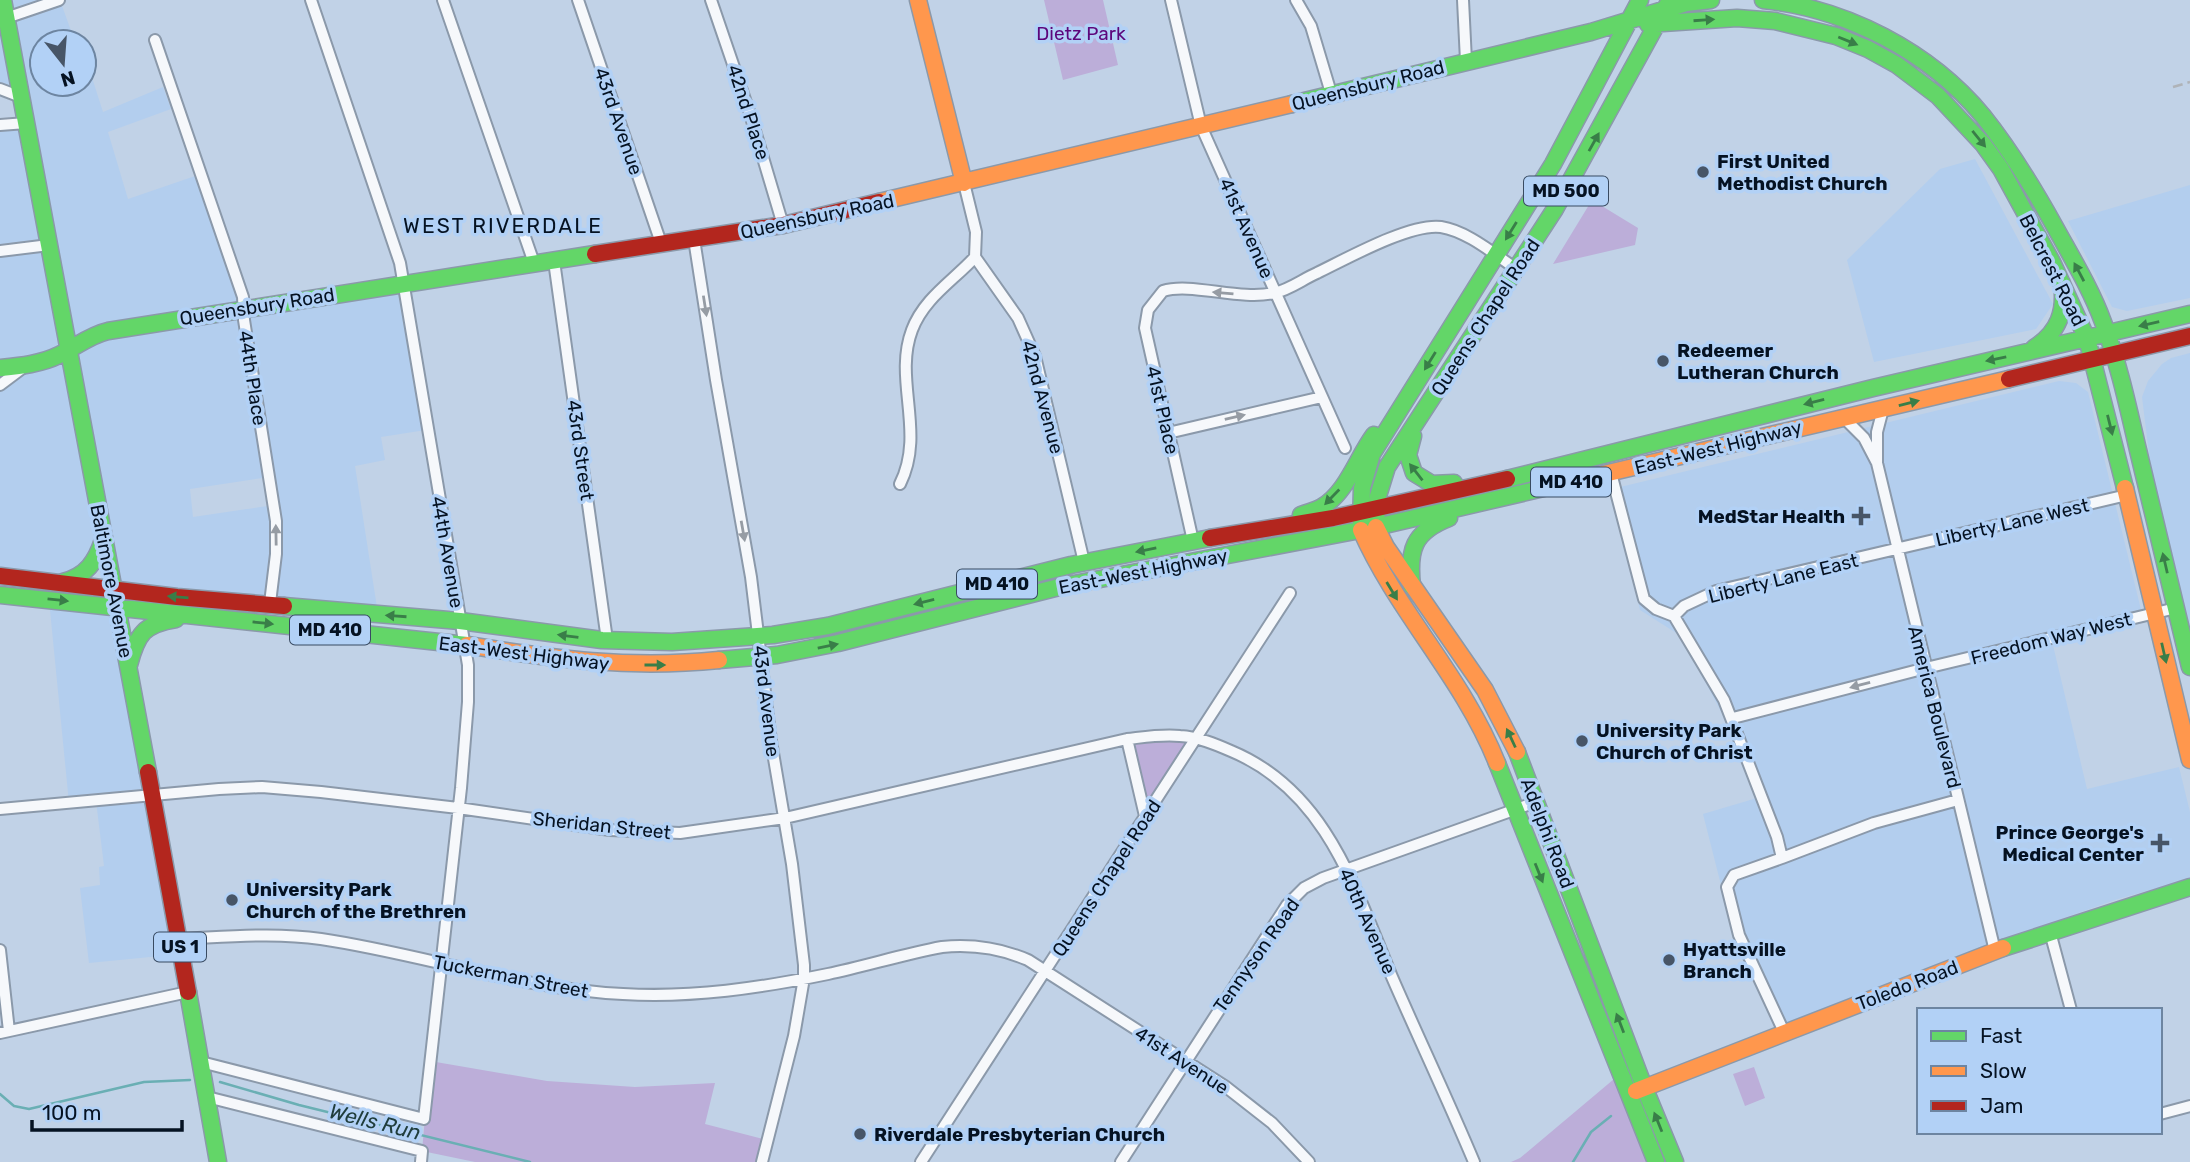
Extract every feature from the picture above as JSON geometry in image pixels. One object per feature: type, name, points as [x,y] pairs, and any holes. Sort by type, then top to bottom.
[{"type":"main road","name":"Baltimore Avenue","points":[[3,0],[129,668],[218,1162]]},
{"type":"main road","points":[[918,0],[964,183]]},
{"type":"main road","name":"Queens Chapel Road","points":[[1369,529],[1359,513],[1366,468],[1553,164],[1640,0]]},
{"type":"main road","points":[[1668,4],[1711,0]]},
{"type":"main road","name":"Belcrest Road","points":[[1763,0],[1841,18],[1878,33],[1936,68],[1971,101],[2009,148],[2090,293],[2107,334],[2190,667]]},
{"type":"main road","name":"Queensbury Road","points":[[0,368],[26,365],[69,351],[81,341],[99,333],[243,308],[783,225],[1628,22],[1668,4]]},
{"type":"main road","name":"Queens Chapel Road","points":[[1369,529],[1387,467],[1515,268],[1536,240],[1582,163],[1668,4]]},
{"type":"main road","points":[[1793,5],[1798,18],[1814,29]]},
{"type":"main road","name":"Belcrest Road","points":[[1657,25],[1737,18],[1775,21],[1814,29],[1868,49],[1897,65],[1938,96],[1983,144],[2001,169],[2062,284],[2087,339],[2190,760]]},
{"type":"main road","name":"Queensbury Road","points":[[1628,22],[1657,25]]},
{"type":"main road","points":[[2024,353],[2046,342],[2060,324],[2065,303],[2062,284]]},
{"type":"main road","name":"East-West Highway","points":[[0,595],[270,603],[460,621],[607,640],[672,642],[758,637],[828,626],[1084,562],[1376,510],[1720,425],[2190,314]]},
{"type":"main road","name":"East-West Highway","points":[[0,576],[56,583],[195,616],[465,645],[554,659],[671,665],[760,657],[838,643],[1063,586],[1369,529],[2190,336]]},
{"type":"main road","points":[[1453,365],[1411,440],[1407,453],[1412,469],[1425,483],[1456,483],[1539,464],[1574,461]]},
{"type":"main road","points":[[1237,534],[1285,522],[1321,508],[1341,488],[1364,448],[1403,405]]},
{"type":"main road","points":[[1611,473],[1621,463],[1657,454],[1720,425]]},
{"type":"main road","points":[[1412,586],[1409,569],[1411,550],[1426,529],[1441,521],[1552,487]]},
{"type":"main road","name":"Adelphi Road","points":[[1369,529],[1379,537],[1494,705],[1515,746],[1675,1162]]},
{"type":"main road","name":"Adelphi Road","points":[[1369,529],[1368,549],[1480,725],[1656,1162]]},
{"type":"main road","points":[[56,583],[72,580],[87,572],[99,553],[103,537]]},
{"type":"main road","points":[[129,668],[135,644],[145,628],[163,621],[195,616]]},
{"type":"main road","name":"Toledo Road","points":[[1628,1095],[1995,951],[2190,887]]},
{"type":"street","points":[[6,18],[60,0]]},
{"type":"street","name":"44th Avenue","points":[[201,1062],[424,1119],[458,808],[468,702],[468,671],[394,240],[311,0]]},
{"type":"street","points":[[443,0],[534,263]]},
{"type":"street","name":"43rd Avenue","points":[[578,0],[661,243]]},
{"type":"street","name":"42nd Place","points":[[711,0],[750,114],[783,225]]},
{"type":"street","name":"41st Avenue","points":[[1171,0],[1201,126],[1345,448]]},
{"type":"street","points":[[1296,0],[1311,26],[1331,93]]},
{"type":"street","points":[[1463,0],[1466,61]]},
{"type":"street","name":"44th Place","points":[[155,40],[243,297],[276,521],[276,554],[270,603]]},
{"type":"street","points":[[0,89],[21,97]]},
{"type":"street","points":[[0,125],[26,123]]},
{"type":"street","points":[[900,484],[907,469],[911,447],[906,368],[912,330],[926,304],[975,257],[976,232],[964,183]]},
{"type":"street","points":[[1276,293],[1392,239],[1423,228],[1449,229],[1515,268]]},
{"type":"street","name":"43rd Avenue","points":[[694,239],[751,577],[771,741],[785,818],[804,978],[794,1036],[762,1162]]},
{"type":"street","points":[[0,251],[49,244]]},
{"type":"street","name":"42nd Avenue","points":[[975,257],[1018,318],[1030,342],[1053,426],[1084,562]]},
{"type":"street","name":"43rd Street","points":[[554,261],[607,640]]},
{"type":"street","name":"41st Place","points":[[1193,541],[1145,328],[1148,310],[1163,291],[1171,289],[1251,295],[1276,293]]},
{"type":"street","points":[[0,385],[26,365]]},
{"type":"street","points":[[1168,433],[1322,397]]},
{"type":"street","name":"America Boulevard","points":[[1883,409],[1877,432],[1878,463],[1995,951]]},
{"type":"street","name":"America Boulevard","points":[[1843,417],[1864,438],[1878,463]]},
{"type":"street","points":[[1611,473],[1644,599],[1656,609],[1674,616],[1683,627],[1733,718],[1768,810],[1782,858]]},
{"type":"street","name":"Liberty Lane West","points":[[1897,550],[2127,495]]},
{"type":"street","name":"Liberty Lane East","points":[[1674,616],[1684,606],[1716,591],[1897,550]]},
{"type":"street","name":"Queens Chapel Road","points":[[921,1162],[1290,593]]},
{"type":"street","name":"Freedom Way West","points":[[1733,718],[2176,608]]},
{"type":"street","name":"Sheridan Street","points":[[0,810],[219,789],[284,788],[458,808],[610,830],[655,833],[703,831],[785,818],[1127,739],[1178,735],[1196,738]]},
{"type":"street","name":"40th Avenue","points":[[1196,738],[1244,757],[1268,771],[1290,788],[1316,816],[1346,869],[1474,1162]]},
{"type":"street","points":[[1127,739],[1145,816]]},
{"type":"street","points":[[1784,1032],[1739,935],[1727,887],[1734,875],[1874,823],[1958,800]]},
{"type":"street","name":"Tennyson Road","points":[[1121,1162],[1287,905],[1314,882],[1536,802]]},
{"type":"street","points":[[2050,932],[2070,1008]]},
{"type":"street","name":"Tuckerman Street","points":[[178,939],[268,936],[318,939],[550,987],[625,995],[700,995],[804,978],[936,948],[967,946],[1010,953],[1045,971]]},
{"type":"street","points":[[0,950],[4,1032],[188,992]]},
{"type":"street","name":"41st Avenue","points":[[1045,971],[1253,1107],[1309,1162]]},
{"type":"street","points":[[207,1097],[421,1156]]},
{"type":"street","points":[[2162,1113],[2190,1106]]},
{"type":"shaded area","points":[[0,0],[60,0],[70,28],[28,28],[28,98],[98,96],[103,112],[163,87],[171,109],[108,132],[128,199],[201,174],[243,307],[403,283],[426,430],[381,437],[385,460],[355,466],[378,614],[113,590],[104,539],[81,577],[0,576],[0,125],[25,123],[21,97],[0,89]],"holes":[[[269,477],[274,505],[193,517],[190,489]]]},
{"type":"shaded area","points":[[1975,159],[2053,304],[2036,329],[1874,362],[1847,260],[1940,169]]},
{"type":"shaded area","points":[[2190,185],[2190,298],[2127,311],[2112,307],[2068,221]]},
{"type":"shaded area","points":[[2190,353],[2190,632],[2151,470],[2142,397],[2148,381],[2162,364],[2171,358]]},
{"type":"shaded area","points":[[2059,381],[2076,383],[2088,392],[2143,618],[2052,641],[2087,789],[2179,767],[2190,812],[2190,879],[2118,899],[1979,948],[1775,1028],[1735,940],[1703,814],[1757,798],[1726,721],[1681,636],[1640,610],[1612,489]]},
{"type":"shaded area","points":[[49,600],[117,607],[181,954],[89,963],[80,888],[100,885],[99,867],[104,866],[96,801],[69,803]]},
{"type":"green space","name":"Dietz Park","points":[[1044,0],[1103,0],[1118,65],[1063,80]]},
{"type":"green space","points":[[1592,200],[1638,228],[1635,245],[1553,264]]},
{"type":"green space","points":[[1196,738],[1145,816],[1127,739]]},
{"type":"green space","points":[[430,1061],[547,1081],[635,1087],[715,1083],[705,1124],[767,1140],[762,1162],[475,1162],[422,1151]]},
{"type":"green space","points":[[1754,1067],[1765,1098],[1745,1106],[1733,1074]]},
{"type":"green space","points":[[1620,1074],[1656,1162],[1511,1162],[1520,1158]]},
{"type":"waterway","name":"Wells Run","points":[[0,1094],[14,1106],[29,1109],[144,1082],[190,1080]]},
{"type":"waterway","name":"Wells Run","points":[[220,1082],[299,1105],[530,1162]]},
{"type":"waterway","points":[[1573,1162],[1591,1132],[1611,1116]]},
{"type":"railway","points":[[2173,87],[2190,82]]},
{"type":"traffic: fast","points":[[3,0],[148,772]]},
{"type":"traffic: fast","points":[[1361,523],[1362,488],[1372,454],[1553,164],[1640,0]]},
{"type":"traffic: fast","points":[[1376,520],[1378,496],[1387,467],[1555,209],[1670,0]]},
{"type":"traffic: fast","points":[[1292,104],[1591,32],[1686,3],[1711,0]]},
{"type":"traffic: fast","points":[[1763,0],[1825,12],[1855,23],[1912,53],[1962,93],[1983,116],[2022,170],[2081,274],[2109,338],[2127,402],[2190,667]]},
{"type":"traffic: fast","points":[[1648,24],[1737,18],[1775,21],[1836,36],[1897,65],[1938,96],[1983,144],[2001,169],[2052,262],[2087,339],[2125,488]]},
{"type":"traffic: fast","points":[[0,368],[45,361],[108,331],[595,254]]},
{"type":"traffic: fast","points":[[2034,348],[2043,342],[2059,320],[2063,303],[2062,283]]},
{"type":"traffic: fast","points":[[1507,479],[1873,388],[2190,314]]},
{"type":"traffic: fast","points":[[1301,515],[1317,510],[1331,501],[1374,435]]},
{"type":"traffic: fast","points":[[1413,436],[1408,455],[1414,473],[1432,484],[1454,483]]},
{"type":"traffic: fast","points":[[719,660],[777,655],[838,643],[1063,586],[1376,527],[1574,481]]},
{"type":"traffic: fast","points":[[1412,586],[1412,552],[1420,536],[1427,529],[1449,518]]},
{"type":"traffic: fast","points":[[284,606],[460,621],[602,640],[672,642],[773,635],[828,626],[1071,565],[1210,538]]},
{"type":"traffic: fast","points":[[63,582],[78,576],[89,567],[103,540]]},
{"type":"traffic: fast","points":[[0,595],[467,645]]},
{"type":"traffic: fast","points":[[129,665],[135,645],[144,632],[156,624],[176,619]]},
{"type":"traffic: fast","points":[[1517,752],[1675,1162]]},
{"type":"traffic: fast","points":[[1497,763],[1656,1162]]},
{"type":"traffic: fast","points":[[2003,948],[2190,887]]},
{"type":"traffic: fast","points":[[188,992],[218,1162]]},
{"type":"traffic: slow","points":[[918,0],[964,183]]},
{"type":"traffic: slow","points":[[879,202],[1292,104]]},
{"type":"traffic: slow","points":[[1574,481],[2009,379]]},
{"type":"traffic: slow","points":[[2125,488],[2190,760]]},
{"type":"traffic: slow","points":[[1376,527],[1386,547],[1485,690],[1517,752]]},
{"type":"traffic: slow","points":[[1361,530],[1393,589],[1467,703],[1497,763]]},
{"type":"traffic: slow","points":[[467,645],[530,655],[623,663],[719,660]]},
{"type":"traffic: slow","points":[[1636,1091],[2003,948]]},
{"type":"traffic: jam","points":[[595,254],[783,225],[879,202]]},
{"type":"traffic: jam","points":[[2009,379],[2190,336]]},
{"type":"traffic: jam","points":[[1210,538],[1333,518],[1507,479]]},
{"type":"traffic: jam","points":[[0,576],[177,597],[284,606]]},
{"type":"traffic: jam","points":[[148,772],[188,992]]},
{"type":"place","name":"First United Methodist Church","points":[[1703,172]]},
{"type":"place","name":"Redeemer Lutheran Church","points":[[1663,361]]},
{"type":"place","name":"MedStar Health","points":[[1861,516]]},
{"type":"place","name":"University Park Church of Christ","points":[[1582,741]]},
{"type":"place","name":"Prince George's Medical Center","points":[[2160,843]]},
{"type":"place","name":"University Park Church of the Brethren","points":[[232,900]]},
{"type":"place","name":"Hyattsville Branch","points":[[1669,960]]},
{"type":"place","name":"Riverdale Presbyterian Church","points":[[860,1134]]},
{"type":"district","name":"WEST RIVERDALE","points":[[503,226]]}]
